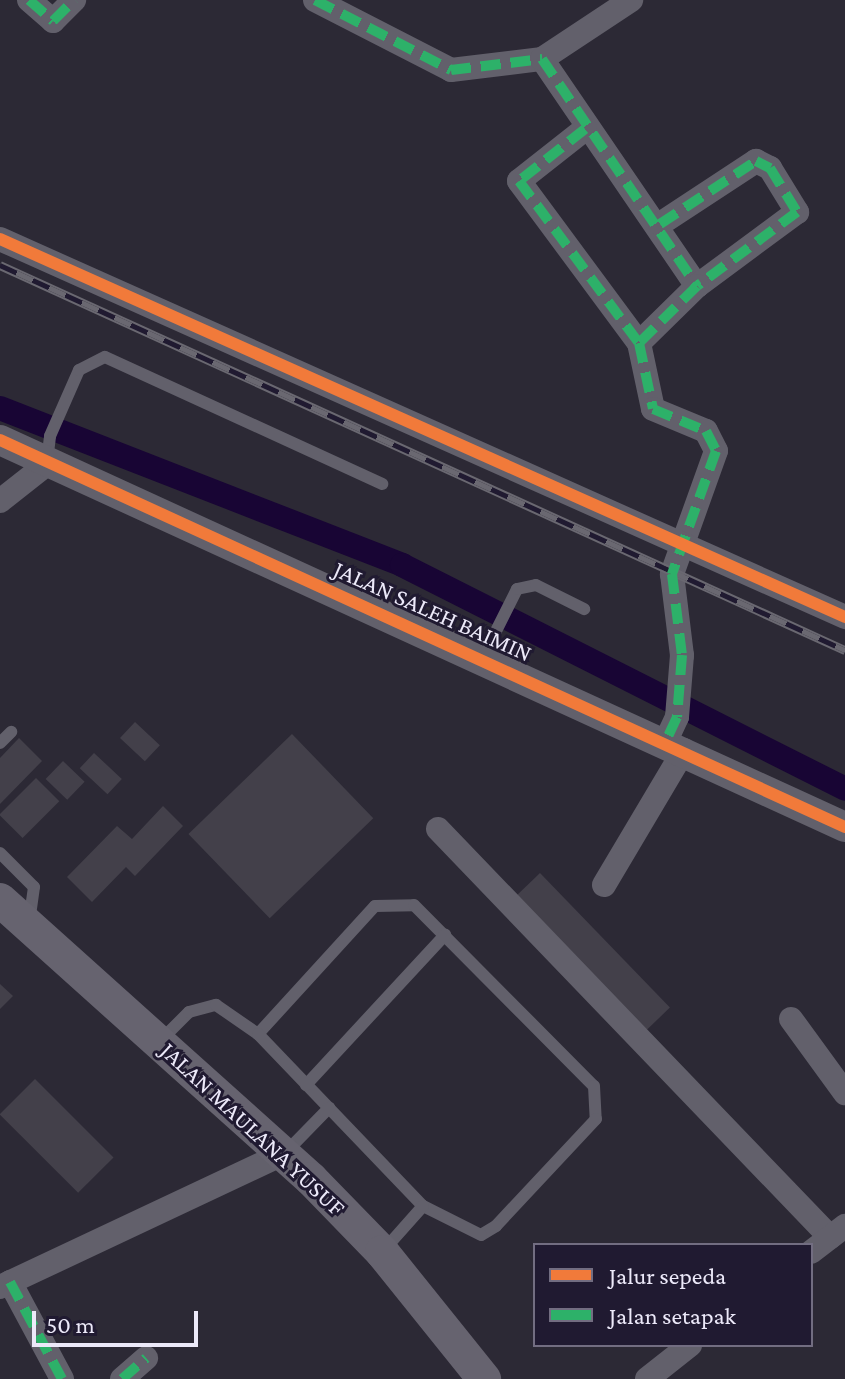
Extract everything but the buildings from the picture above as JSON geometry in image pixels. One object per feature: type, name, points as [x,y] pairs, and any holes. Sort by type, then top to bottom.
[{"type":"main road","name":"JALAN MAULANA YUSUF","points":[[0,900],[285,1153],[382,1252],[480,1377]]},
{"type":"street","points":[[29,0],[53,21],[74,0]]},
{"type":"street","points":[[315,0],[451,70],[542,59],[631,0]]},
{"type":"street","points":[[542,59],[585,129],[660,224],[697,286]]},
{"type":"street","points":[[585,129],[519,181],[639,343],[653,409],[706,431],[716,451],[672,574],[682,655],[676,736],[604,885]]},
{"type":"street","points":[[639,343],[697,286],[795,219],[792,203],[770,168],[756,161],[660,224]]},
{"type":"street","points":[[0,239],[845,617]]},
{"type":"street","name":"JALAN SALEH BAIMIN","points":[[0,440],[48,450],[489,644],[676,736],[845,827]]},
{"type":"street","points":[[0,501],[48,450]]},
{"type":"street","points":[[438,829],[829,1238]]},
{"type":"street","points":[[791,1019],[845,1093]]},
{"type":"street","points":[[62,1379],[5,1284],[285,1153]]},
{"type":"street","points":[[647,1379],[687,1347]]},
{"type":"street","points":[[122,1379],[146,1358]]},
{"type":"lane","points":[[48,450],[79,370],[96,359],[118,360],[382,484]]},
{"type":"lane","points":[[489,644],[506,602],[517,589],[536,585],[584,609]]},
{"type":"lane","points":[[0,743],[11,732]]},
{"type":"lane","points":[[0,853],[34,887],[28,924]]},
{"type":"lane","points":[[160,1041],[189,1012],[216,1005],[258,1034],[423,1206],[481,1235],[496,1226],[596,1119],[599,1102],[594,1086],[414,905],[375,906],[258,1034]]},
{"type":"lane","points":[[306,1085],[445,935]]},
{"type":"lane","points":[[285,1153],[329,1108]]},
{"type":"lane","points":[[382,1252],[423,1206]]},
{"type":"waterway","points":[[0,408],[402,565],[845,789]]},
{"type":"railway","points":[[0,265],[845,650]]},
{"type":"marked path","points":[[29,0],[53,21],[74,0]]},
{"type":"marked path","points":[[315,0],[451,70],[542,59],[697,286]]},
{"type":"marked path","points":[[585,129],[519,181],[639,343]]},
{"type":"marked path","points":[[660,224],[756,161],[770,168],[797,212],[697,286],[639,343],[653,409],[706,431],[716,451],[672,574],[682,655],[677,717],[666,741]]},
{"type":"marked path","points":[[10,1282],[62,1379]]},
{"type":"marked path","points":[[122,1379],[146,1358]]},
{"type":"cycle path","points":[[0,239],[845,617]]},
{"type":"cycle path","points":[[0,440],[845,827]]}]
